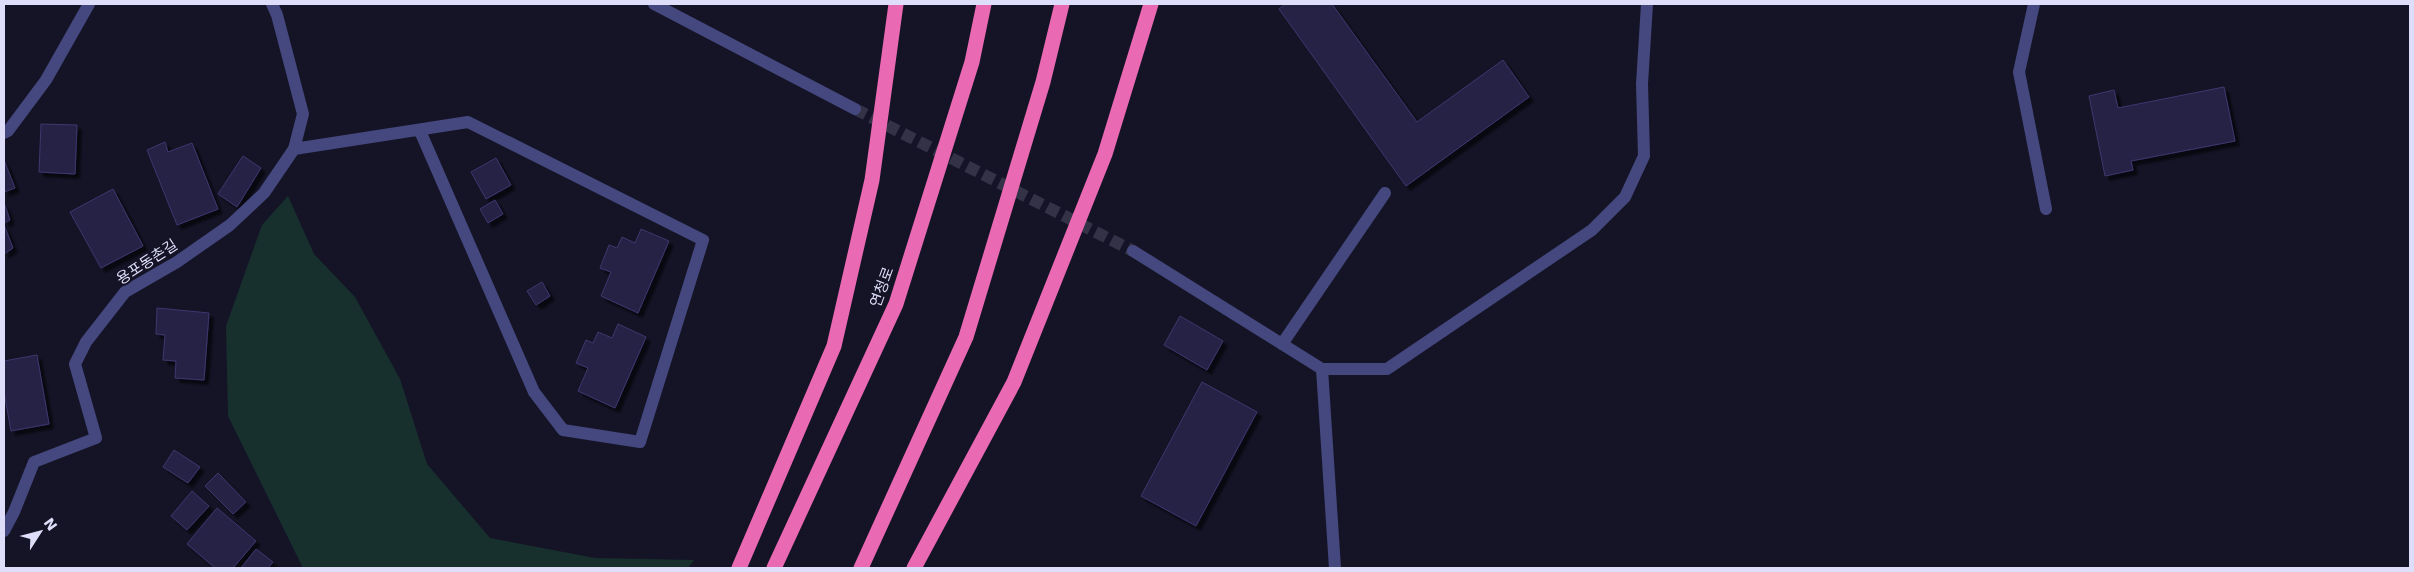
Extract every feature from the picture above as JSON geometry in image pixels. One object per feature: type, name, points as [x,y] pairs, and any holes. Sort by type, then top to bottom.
[{"type":"highway","points":[[739,568],[834,346],[872,180],[896,4]]},
{"type":"highway","name":"연청로","points":[[774,568],[896,304],[972,62],[984,4]]},
{"type":"highway","points":[[861,568],[966,337],[1043,82],[1062,4]]},
{"type":"highway","points":[[914,568],[1014,382],[1105,154],[1151,4]]},
{"type":"street","points":[[4,133],[8,131],[46,80],[88,4]]},
{"type":"street","name":"용포동촌길","points":[[4,531],[14,512],[34,462],[96,438],[75,364],[91,336],[125,292],[177,262],[230,225],[264,193],[294,149],[303,114],[277,15],[272,4]]},
{"type":"street","points":[[654,4],[855,109]]},
{"type":"street","points":[[1133,251],[1322,369],[1387,369],[1592,230],[1625,197],[1644,156],[1642,84],[1647,4]]},
{"type":"street","points":[[2034,4],[2019,72],[2046,208]]},
{"type":"street","points":[[294,149],[420,131],[468,122],[703,240],[640,442],[564,430],[534,392],[420,131]]},
{"type":"street","points":[[1282,344],[1385,193]]},
{"type":"street","points":[[1322,369],[1335,568]]},
{"type":"green space","points":[[288,196],[314,254],[355,297],[400,379],[427,464],[490,538],[595,558],[694,560],[688,568],[303,568],[228,416],[226,326],[262,225]]},
{"type":"building","points":[[1286,4],[1332,4],[1417,122],[1503,60],[1529,97],[1406,186],[1279,9]]},
{"type":"building","points":[[2224,87],[2235,141],[2131,161],[2133,170],[2105,176],[2089,96],[2114,90],[2118,108]]},
{"type":"building","points":[[41,124],[77,125],[75,174],[39,172]]},
{"type":"building","points":[[165,142],[168,152],[192,143],[218,209],[177,225],[147,150]]},
{"type":"building","points":[[243,156],[261,168],[237,207],[218,194]]},
{"type":"building","points":[[496,158],[511,185],[486,199],[471,172]]},
{"type":"building","points":[[4,160],[15,188],[4,192]]},
{"type":"building","points":[[113,189],[143,246],[101,268],[70,212]]},
{"type":"building","points":[[495,200],[503,214],[488,223],[480,209]]},
{"type":"building","points":[[4,203],[10,220],[4,223]]},
{"type":"building","points":[[4,225],[13,248],[4,254]]},
{"type":"building","points":[[641,229],[669,241],[638,313],[601,296],[611,272],[600,268],[609,245],[617,248],[622,237],[635,243]]},
{"type":"building","points":[[542,282],[550,296],[536,305],[527,291]]},
{"type":"building","points":[[157,308],[209,313],[204,380],[175,378],[176,361],[163,360],[165,335],[156,334]]},
{"type":"building","points":[[1180,316],[1223,341],[1207,370],[1164,345]]},
{"type":"building","points":[[618,324],[646,337],[615,408],[578,391],[588,368],[576,363],[586,340],[593,343],[598,332],[612,338]]},
{"type":"building","points":[[37,355],[49,424],[11,431],[4,392],[4,361]]},
{"type":"building","points":[[1202,382],[1257,412],[1196,526],[1141,496]]},
{"type":"building","points":[[174,450],[200,467],[188,483],[163,467]]},
{"type":"building","points":[[218,473],[246,502],[233,514],[205,486]]},
{"type":"building","points":[[192,491],[209,506],[187,530],[171,516]]},
{"type":"building","points":[[217,508],[256,541],[233,568],[215,568],[187,544]]},
{"type":"building","points":[[256,549],[273,562],[268,568],[241,568]]},
{"type":"tunnel","points":[[855,109],[1133,251]]}]
